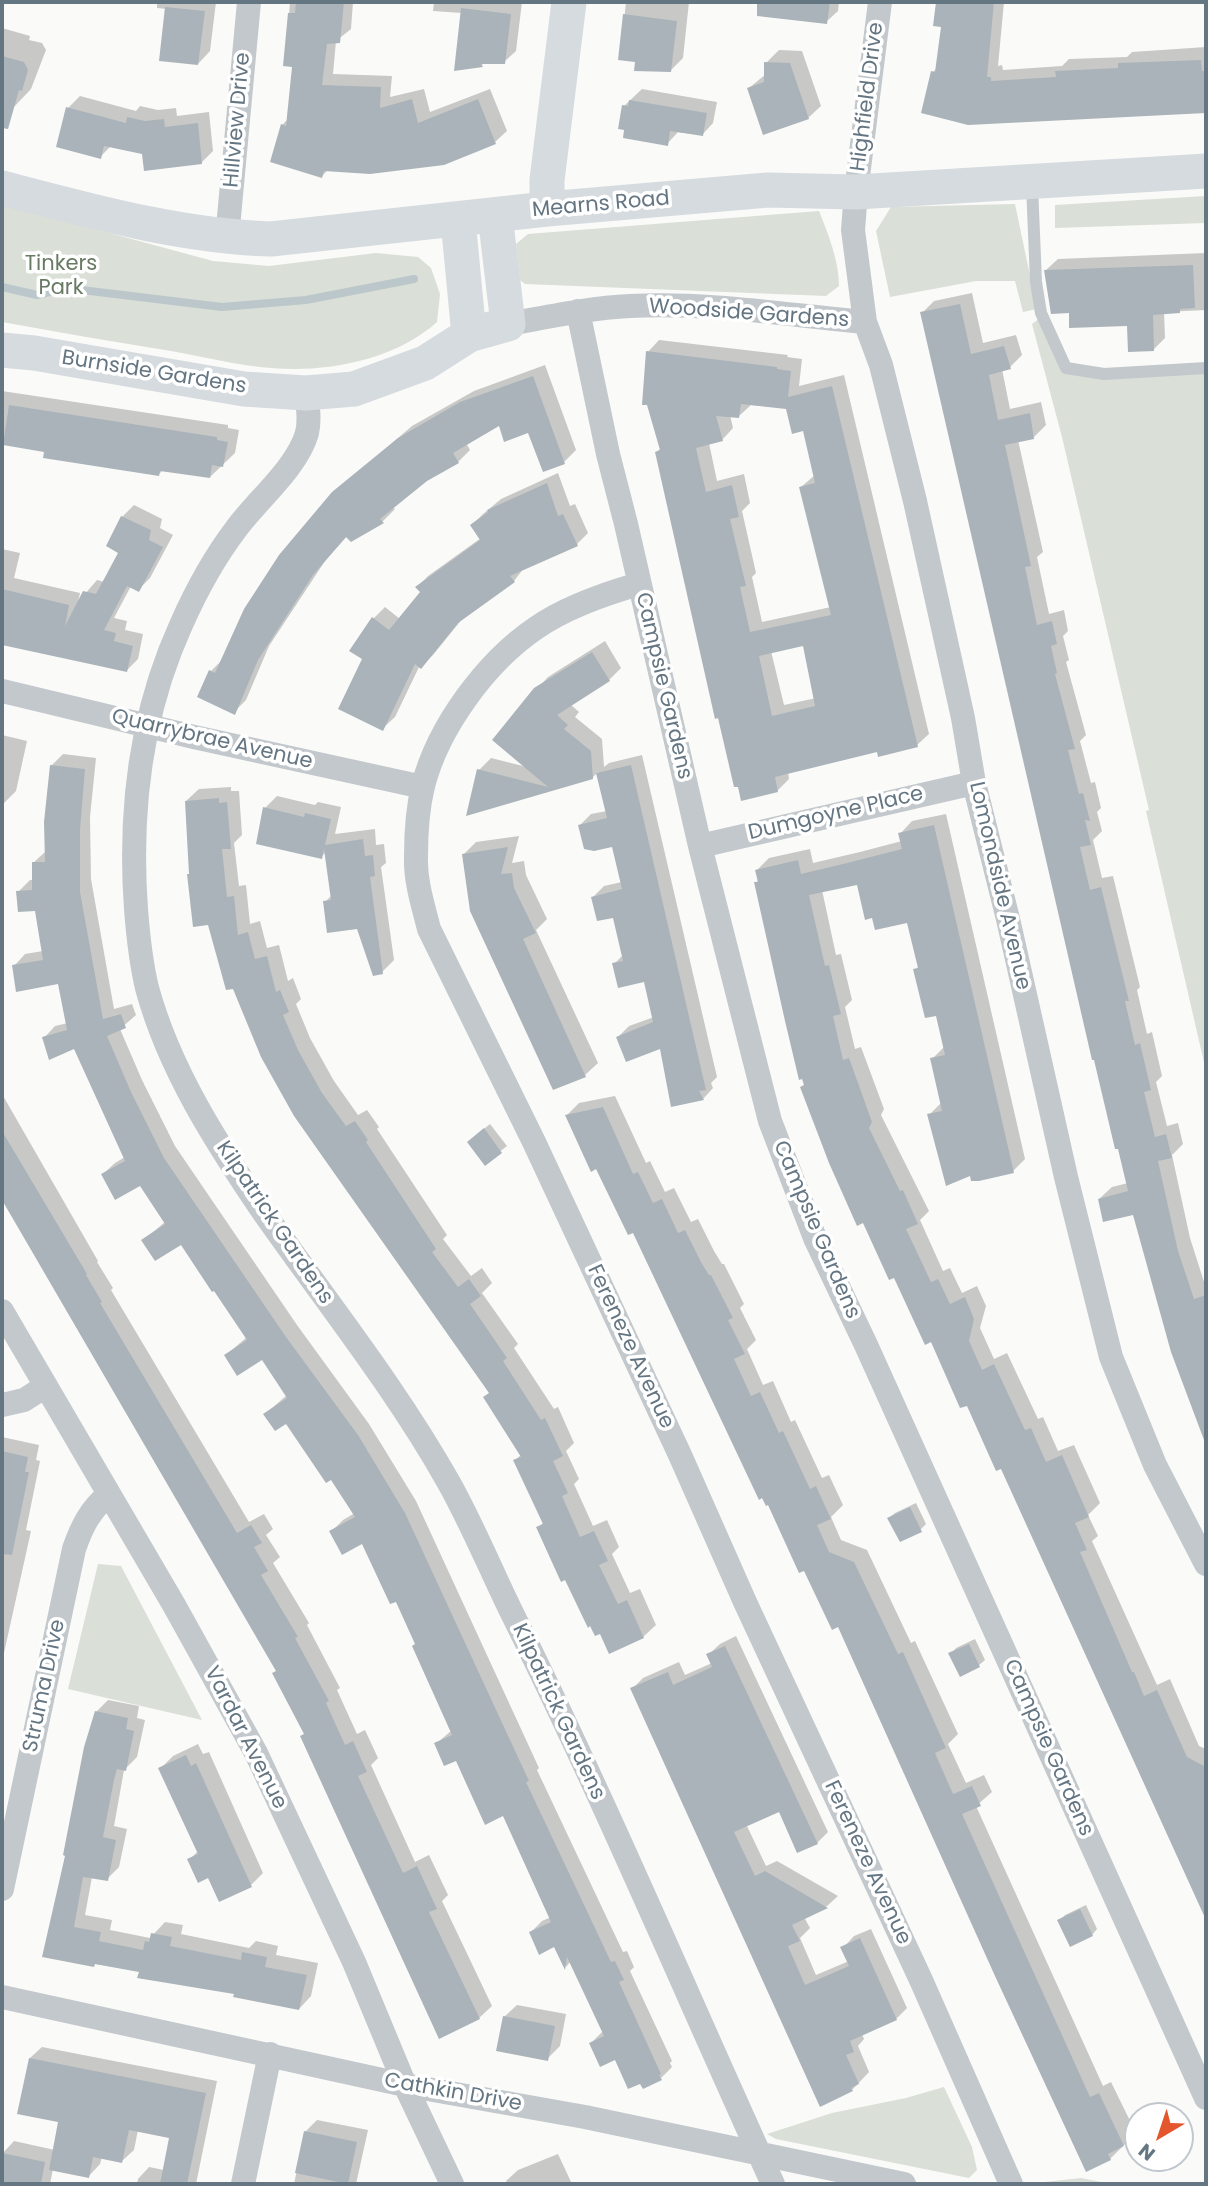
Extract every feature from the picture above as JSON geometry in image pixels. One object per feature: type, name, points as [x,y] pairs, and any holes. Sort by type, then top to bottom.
[{"type":"street","name":"Hillview Drive","points":[[227,237],[248,2]]},
{"type":"street","points":[[547,209],[547,180],[569,2]]},
{"type":"street","name":"Highfield Drive","points":[[856,192],[880,2]]},
{"type":"street","name":"Mearns Road","points":[[2,188],[125,220],[227,237],[271,239],[547,209],[768,190],[856,192],[1206,171]]},
{"type":"street","name":"Lomondside Avenue","points":[[856,192],[853,230],[865,322],[881,365],[915,502],[963,718],[974,783],[1111,1357],[1155,1465],[1206,1564]]},
{"type":"street","points":[[306,393],[354,389],[382,380],[425,363],[469,335],[508,324],[495,215]]},
{"type":"street","points":[[458,220],[469,335]]},
{"type":"street","name":"Woodside Gardens","points":[[508,324],[578,311],[631,306],[707,307],[865,322]]},
{"type":"street","name":"Campsie Gardens","points":[[578,311],[700,846],[770,1121],[796,1191],[1206,2098]]},
{"type":"street","name":"Burnside Gardens","points":[[2,350],[34,353],[244,389],[306,393]]},
{"type":"street","name":"Kilpatrick Gardens","points":[[306,393],[309,419],[306,438],[292,462],[234,531],[197,592],[164,665],[148,726],[134,810],[136,906],[148,989],[176,1065],[204,1121],[233,1168],[378,1373],[451,1487],[541,1671],[773,2184]]},
{"type":"street","name":"Fereneze Avenue","points":[[639,584],[574,607],[537,627],[508,649],[459,709],[437,750],[423,787],[416,857],[420,895],[429,929],[534,1142],[680,1455],[745,1602],[921,1980],[1011,2184]]},
{"type":"street","name":"Quarrybrae Avenue","points":[[2,691],[423,787]]},
{"type":"street","name":"Dumgoyne Place","points":[[700,846],[974,783]]},
{"type":"street","name":"Vardar Avenue","points":[[2,1311],[256,1753],[354,1962],[405,2085],[452,2184]]},
{"type":"street","points":[[2,1405],[23,1400],[46,1386]]},
{"type":"street","name":"Struma Drive","points":[[2,1889],[74,1549],[83,1523],[94,1506],[108,1494]]},
{"type":"street","name":"Cathkin Drive","points":[[2,1997],[405,2085],[585,2117],[904,2184]]},
{"type":"street","points":[[243,2184],[270,2054]]},
{"type":"lane","points":[[1031,181],[1036,282],[1041,313],[1066,368],[1104,374],[1206,368]]},
{"type":"green space","points":[[1206,196],[1206,223],[1055,228],[1055,205]]},
{"type":"green space","name":"Tinkers Park","points":[[2,204],[213,261],[269,266],[376,253],[418,257],[431,268],[440,294],[437,322],[405,344],[370,358],[331,366],[278,369],[2,322]]},
{"type":"green space","points":[[1015,204],[1037,309],[1023,312],[1015,281],[976,281],[890,297],[876,231],[891,207]]},
{"type":"green space","points":[[819,211],[839,276],[839,286],[826,296],[525,284],[520,280],[516,244],[528,234]]},
{"type":"green space","points":[[1044,315],[1071,373],[1206,368],[1206,1071],[1146,811],[1149,810],[1062,437],[1032,324]]},
{"type":"green space","points":[[98,1564],[121,1566],[202,1720],[68,1689]]},
{"type":"green space","points":[[944,2087],[972,2147],[977,2170],[969,2178],[776,2139],[767,2134],[832,2113],[906,2098]]},
{"type":"green space","points":[[1081,2178],[1111,2184],[1027,2184]]},
{"type":"building","points":[[296,2],[344,2],[340,43],[327,44],[322,85],[381,87],[380,108],[412,99],[418,123],[478,99],[496,144],[444,165],[370,174],[324,171],[322,178],[270,162],[281,124],[286,126],[292,67],[283,66],[288,13],[295,13]]},
{"type":"building","points":[[757,2],[830,2],[827,24],[757,16]]},
{"type":"building","points":[[936,2],[994,2],[987,77],[991,77],[991,81],[1056,77],[1055,71],[1118,68],[1118,63],[1201,60],[1202,71],[1206,71],[1206,113],[968,125],[921,113],[931,71],[935,72],[941,27],[933,26]]},
{"type":"building","points":[[165,7],[205,11],[198,65],[159,61]]},
{"type":"building","points":[[461,8],[511,14],[505,64],[481,64],[483,67],[454,71]]},
{"type":"building","points":[[623,14],[677,21],[671,72],[634,71],[635,62],[618,60]]},
{"type":"building","points":[[2,56],[24,62],[28,70],[22,91],[19,90],[8,129],[2,128]]},
{"type":"building","points":[[764,62],[790,63],[809,119],[763,135],[747,88],[764,82]]},
{"type":"building","points":[[629,100],[707,113],[703,136],[670,131],[668,146],[623,138],[624,130],[618,129],[622,105],[628,106]]},
{"type":"building","points":[[66,107],[126,123],[127,117],[145,121],[164,119],[165,127],[198,123],[202,164],[144,171],[142,154],[104,146],[101,159],[56,147]]},
{"type":"building","points":[[1193,265],[1195,308],[1180,309],[1180,313],[1153,315],[1154,351],[1128,352],[1127,326],[1069,328],[1069,313],[1051,314],[1044,270]]},
{"type":"building","points":[[960,304],[971,354],[1004,346],[1011,369],[989,375],[998,420],[1030,413],[1034,439],[1005,445],[1031,566],[1025,567],[1037,625],[1052,621],[1057,644],[1051,646],[1057,673],[1055,674],[1075,749],[1068,750],[1079,794],[1083,793],[1090,821],[1085,820],[1091,845],[1080,847],[1090,890],[1101,887],[1129,1001],[1125,1001],[1135,1045],[1140,1043],[1151,1090],[1144,1092],[1155,1137],[1166,1134],[1172,1158],[1158,1161],[1178,1251],[1194,1299],[1206,1295],[1206,1440],[1171,1352],[1133,1215],[1103,1222],[1098,1199],[1128,1191],[1092,1060],[920,312]]},
{"type":"building","points":[[646,351],[791,371],[788,397],[832,386],[918,747],[878,757],[877,752],[775,777],[778,792],[741,801],[738,787],[734,787],[718,718],[715,719],[655,452],[660,450],[647,405],[642,405]],"holes":[[[741,404],[786,409],[792,434],[803,431],[815,483],[799,487],[831,615],[750,632],[740,587],[746,586],[730,519],[739,517],[732,485],[706,492],[696,448],[723,441],[716,416],[739,418]],[[803,646],[815,706],[772,716],[759,656]]]},
{"type":"building","points":[[533,376],[565,464],[543,472],[528,433],[504,442],[499,426],[453,453],[459,463],[427,481],[380,519],[384,523],[351,542],[346,537],[313,575],[258,660],[235,715],[197,697],[209,670],[215,673],[244,609],[279,555],[332,492],[398,438],[460,402]]},
{"type":"building","points":[[9,405],[217,437],[217,440],[228,442],[223,467],[212,465],[210,478],[160,471],[159,476],[43,458],[44,452],[3,445]]},
{"type":"building","points":[[547,483],[558,516],[563,514],[578,546],[510,576],[515,582],[458,623],[421,669],[415,664],[383,731],[338,709],[362,659],[349,651],[372,617],[389,630],[420,592],[415,587],[480,540],[470,525],[488,512],[487,510]]},
{"type":"building","points":[[121,516],[151,530],[149,540],[163,547],[139,592],[127,586],[104,630],[116,633],[114,641],[133,646],[127,672],[2,645],[2,589],[69,605],[65,626],[83,591],[96,594],[118,553],[106,546]]},
{"type":"building","points":[[592,652],[610,681],[557,715],[568,725],[564,729],[591,751],[593,779],[466,816],[477,769],[548,787],[492,740],[534,688]]},
{"type":"building","points":[[50,765],[85,769],[80,830],[80,892],[103,1019],[121,1014],[126,1028],[107,1036],[131,1092],[164,1158],[286,1337],[358,1435],[405,1513],[529,1781],[526,1782],[611,1962],[615,1961],[624,1980],[619,1982],[661,2074],[659,2075],[662,2080],[643,2089],[640,2084],[628,2089],[615,2060],[600,2067],[589,2043],[604,2036],[567,1957],[565,1970],[554,1947],[539,1955],[529,1932],[551,1922],[503,1816],[485,1825],[456,1761],[444,1766],[434,1743],[452,1735],[412,1646],[415,1644],[396,1602],[390,1604],[362,1544],[342,1555],[329,1531],[355,1517],[331,1480],[326,1483],[286,1424],[275,1431],[263,1414],[287,1398],[262,1360],[237,1376],[224,1355],[247,1340],[181,1245],[155,1261],[141,1240],[165,1224],[140,1186],[115,1200],[101,1174],[125,1161],[74,1049],[49,1060],[42,1037],[67,1030],[58,984],[16,992],[12,965],[43,960],[35,911],[18,912],[16,891],[32,890],[32,862],[45,862],[44,822]]},
{"type":"building","points":[[631,765],[706,1090],[699,1091],[704,1100],[671,1107],[660,1049],[626,1062],[616,1037],[653,1022],[644,982],[618,988],[612,963],[623,961],[613,918],[597,921],[591,897],[622,889],[612,847],[594,851],[584,849],[578,825],[607,818],[596,773]]},
{"type":"building","points":[[219,798],[219,803],[227,802],[231,849],[222,849],[227,897],[234,896],[238,935],[248,932],[255,959],[267,956],[276,992],[280,990],[289,1012],[283,1015],[298,1050],[322,1093],[346,1126],[355,1121],[436,1249],[432,1252],[458,1287],[469,1279],[481,1296],[470,1304],[507,1358],[503,1361],[541,1420],[545,1418],[563,1456],[553,1461],[568,1493],[562,1496],[580,1537],[594,1531],[608,1561],[599,1565],[618,1604],[627,1600],[644,1638],[609,1654],[600,1634],[595,1636],[590,1626],[588,1628],[565,1580],[561,1582],[536,1527],[543,1524],[513,1460],[521,1457],[483,1397],[489,1393],[294,1116],[261,1057],[233,989],[226,990],[208,925],[193,927],[187,874],[185,801]]},
{"type":"building","points":[[263,807],[304,817],[305,813],[331,819],[325,845],[363,839],[365,856],[373,855],[375,876],[370,877],[383,974],[373,976],[357,929],[327,933],[323,901],[331,900],[324,849],[322,859],[256,844]]},
{"type":"building","points":[[934,825],[1014,1173],[979,1181],[971,1181],[970,1176],[946,1186],[927,1114],[942,1111],[930,1058],[945,1055],[936,1016],[925,1018],[913,969],[918,968],[907,923],[875,930],[872,918],[865,920],[857,885],[809,895],[825,966],[829,965],[841,1014],[833,1016],[843,1060],[849,1058],[872,1122],[869,1128],[918,1224],[906,1229],[931,1282],[938,1279],[950,1304],[965,1297],[974,1319],[969,1341],[982,1370],[994,1364],[1025,1430],[1031,1428],[1046,1462],[1062,1455],[1089,1517],[1075,1523],[1087,1550],[1080,1552],[1132,1672],[1144,1696],[1157,1690],[1187,1757],[1206,1767],[1206,1920],[1001,1469],[996,1471],[967,1406],[960,1408],[931,1342],[925,1345],[894,1278],[889,1280],[863,1223],[857,1226],[800,1087],[804,1085],[802,1079],[799,1080],[785,1021],[754,882],[758,882],[755,870],[798,860],[801,874],[847,863],[902,849],[898,833]]},
{"type":"building","points":[[508,847],[501,874],[512,873],[514,888],[536,933],[523,939],[586,1077],[553,1090],[470,911],[462,854]]},
{"type":"building","points":[[603,1107],[633,1174],[638,1172],[653,1203],[662,1199],[678,1233],[685,1230],[702,1264],[711,1275],[733,1318],[728,1320],[745,1354],[734,1359],[751,1396],[760,1392],[779,1433],[783,1431],[810,1489],[816,1486],[831,1519],[817,1525],[829,1552],[854,1562],[898,1654],[903,1652],[946,1748],[935,1753],[953,1794],[972,1786],[981,1806],[962,1814],[1090,2097],[1099,2093],[1124,2146],[1108,2154],[1111,2160],[1086,2172],[838,1627],[832,1630],[804,1571],[799,1573],[768,1505],[766,1506],[762,1498],[759,1500],[633,1233],[628,1235],[596,1169],[591,1172],[565,1115]]},
{"type":"building","points":[[484,1128],[502,1153],[485,1166],[467,1142]]},
{"type":"building","points":[[2,1131],[87,1274],[102,1302],[100,1303],[237,1533],[251,1525],[262,1543],[254,1547],[268,1571],[261,1575],[298,1637],[295,1638],[329,1701],[326,1703],[345,1745],[353,1741],[367,1772],[358,1776],[403,1873],[417,1866],[437,1909],[429,1912],[480,2019],[439,2039],[300,1736],[304,1734],[272,1673],[276,1671],[2,1200]]},
{"type":"building","points":[[2,1451],[28,1457],[25,1472],[29,1472],[12,1555],[2,1554]]},
{"type":"building","points":[[910,1507],[922,1532],[900,1542],[887,1518]]},
{"type":"building","points":[[969,1644],[980,1667],[960,1677],[948,1653]]},
{"type":"building","points":[[725,1646],[818,1844],[797,1853],[779,1812],[734,1832],[755,1876],[765,1871],[828,1908],[792,1925],[800,1941],[788,1946],[805,1985],[849,1966],[840,1947],[860,1938],[897,2020],[850,2041],[854,2052],[846,2055],[859,2084],[851,2088],[853,2091],[820,2107],[630,1688],[668,1672],[673,1685],[712,1667],[706,1654]]},
{"type":"building","points":[[95,1711],[128,1718],[126,1729],[134,1731],[126,1771],[117,1769],[103,1837],[116,1840],[108,1881],[83,1877],[74,1927],[101,1932],[99,1941],[143,1950],[151,1933],[172,1937],[170,1946],[241,1960],[242,1952],[267,1957],[265,1967],[307,1975],[299,2010],[233,1997],[234,1994],[137,1978],[139,1972],[42,1957],[65,1856],[63,1855],[84,1747]]},
{"type":"building","points":[[186,1755],[191,1766],[196,1763],[252,1887],[219,1902],[208,1878],[198,1883],[187,1859],[198,1854],[158,1768]]},
{"type":"building","points":[[1080,1909],[1093,1936],[1070,1947],[1057,1920]]},
{"type":"building","points":[[503,2016],[555,2026],[548,2061],[496,2051]]},
{"type":"building","points":[[29,2058],[206,2093],[187,2184],[160,2184],[169,2138],[129,2130],[122,2163],[93,2157],[89,2178],[49,2170],[58,2122],[17,2114]]},
{"type":"building","points":[[304,2131],[357,2142],[348,2184],[295,2173]]},
{"type":"building","points":[[2,2153],[45,2162],[41,2184],[2,2184]]},
{"type":"waterway","points":[[2,287],[37,295],[65,288],[222,307],[306,300],[414,279]]}]
